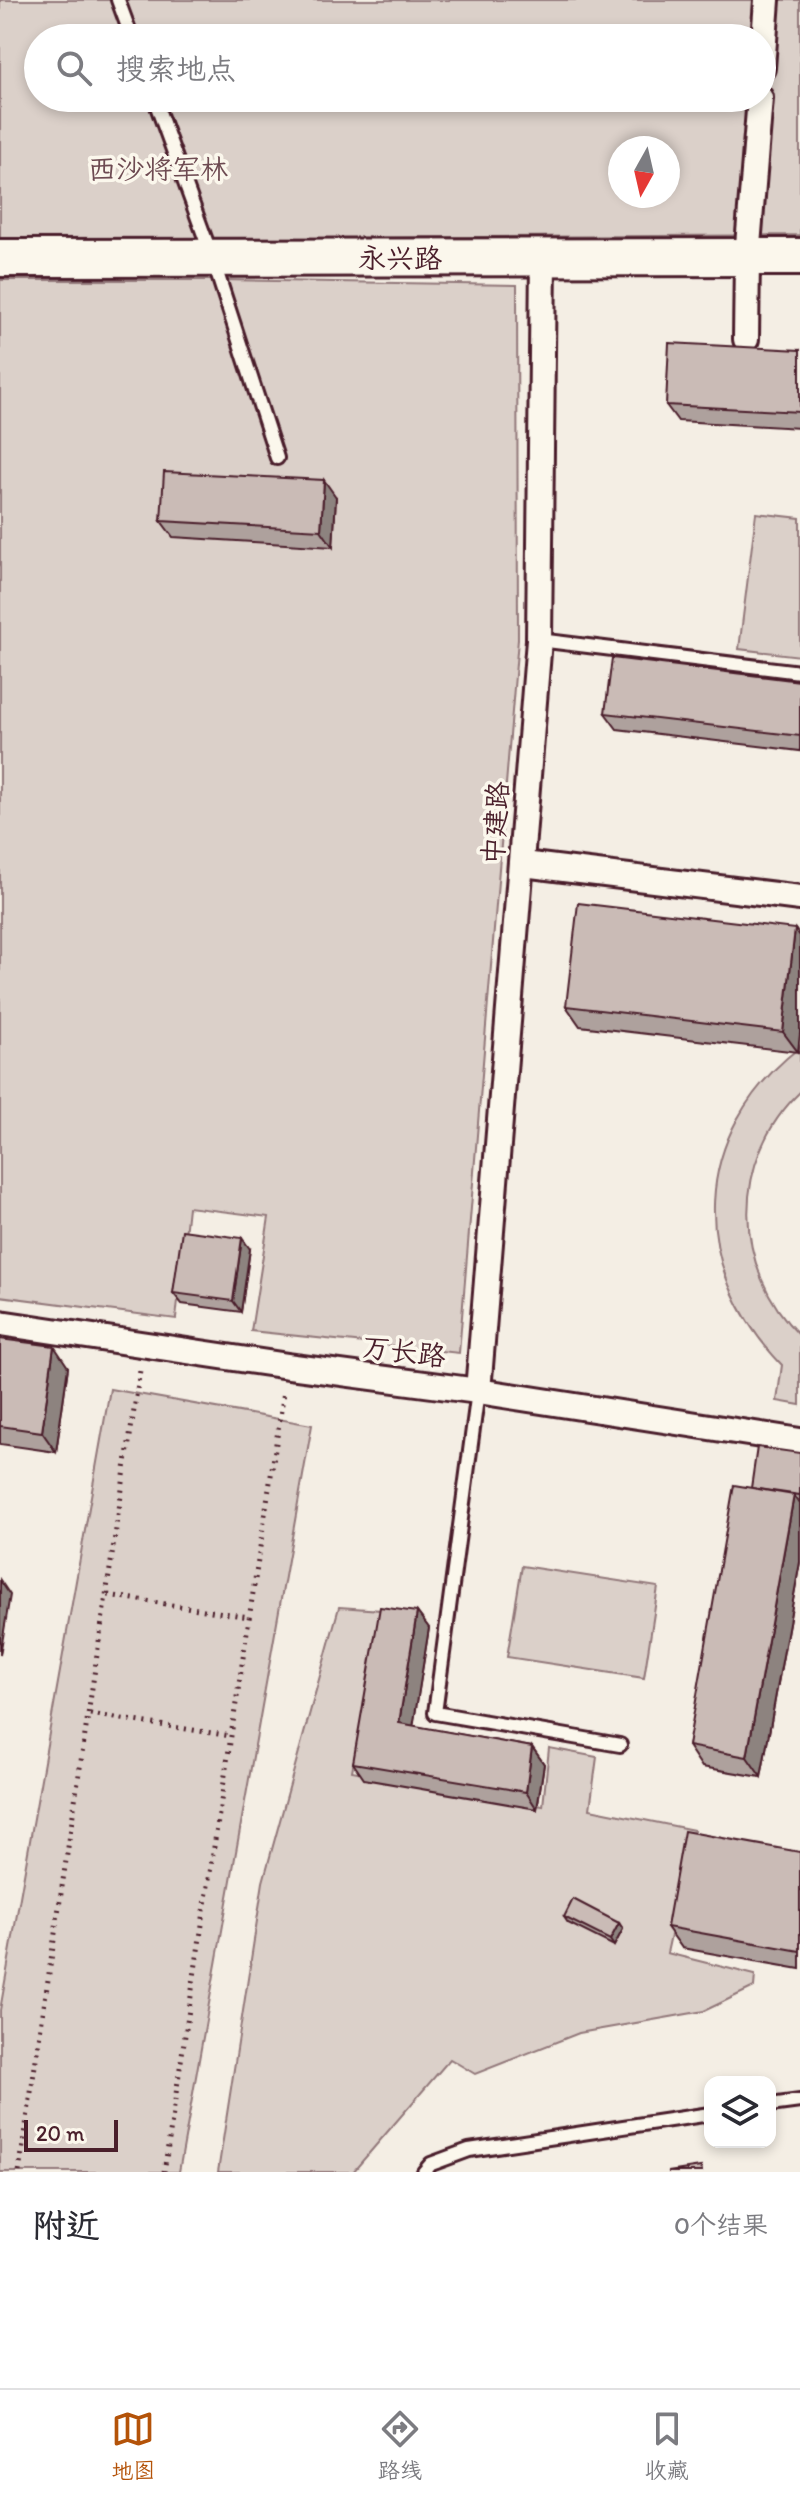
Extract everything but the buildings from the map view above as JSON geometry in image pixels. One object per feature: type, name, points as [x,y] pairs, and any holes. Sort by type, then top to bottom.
[{"type":"main road","name":"永兴路","points":[[0,258],[800,257]]},
{"type":"street","points":[[765,24],[767,0]]},
{"type":"street","points":[[746,339],[747,258],[759,112]]},
{"type":"street","name":"中建路","points":[[478,1391],[539,640],[543,259]]},
{"type":"street","points":[[523,864],[800,898]]},
{"type":"street","name":"万长路","points":[[0,1323],[478,1391],[800,1441]]},
{"type":"lane","points":[[118,0],[127,24]]},
{"type":"lane","points":[[159,112],[212,257],[277,458]]},
{"type":"lane","points":[[539,640],[800,672]]},
{"type":"lane","points":[[478,1391],[435,1713],[620,1745]]},
{"type":"lane","points":[[776,2104],[800,2101]]},
{"type":"lane","points":[[424,2172],[431,2164],[469,2150],[704,2115]]},
{"type":"path","points":[[29,2172],[20,2171],[144,1345]]},
{"type":"path","points":[[164,2172],[288,1366]]},
{"type":"path","points":[[108,1595],[249,1617]]},
{"type":"path","points":[[90,1714],[231,1736]]},
{"type":"green space","name":"西沙将军林","points":[[0,0],[800,0],[800,235],[0,240]]},
{"type":"green space","points":[[0,280],[517,285],[518,639],[459,1353],[251,1331],[269,1217],[188,1207],[176,1319],[0,1296]]},
{"type":"green space","points":[[756,513],[800,518],[800,656],[739,649]]},
{"type":"green space","points":[[800,1047],[800,1092],[777,1119],[761,1149],[751,1181],[748,1214],[752,1247],[761,1279],[778,1309],[800,1336],[800,1405],[777,1401],[782,1365],[751,1326],[729,1286],[717,1244],[714,1201],[721,1159],[737,1119],[764,1081]]},
{"type":"green space","points":[[110,1389],[312,1425],[179,2172],[0,2172],[0,2010]]},
{"type":"green space","points":[[522,1566],[658,1587],[644,1678],[507,1657]]},
{"type":"green space","points":[[339,1607],[381,1610],[352,1771],[543,1806],[549,1748],[597,1757],[590,1809],[694,1830],[667,1953],[755,1975],[754,1987],[704,2011],[579,2033],[475,2074],[450,2059],[353,2172],[218,2172],[263,1882]]}]
